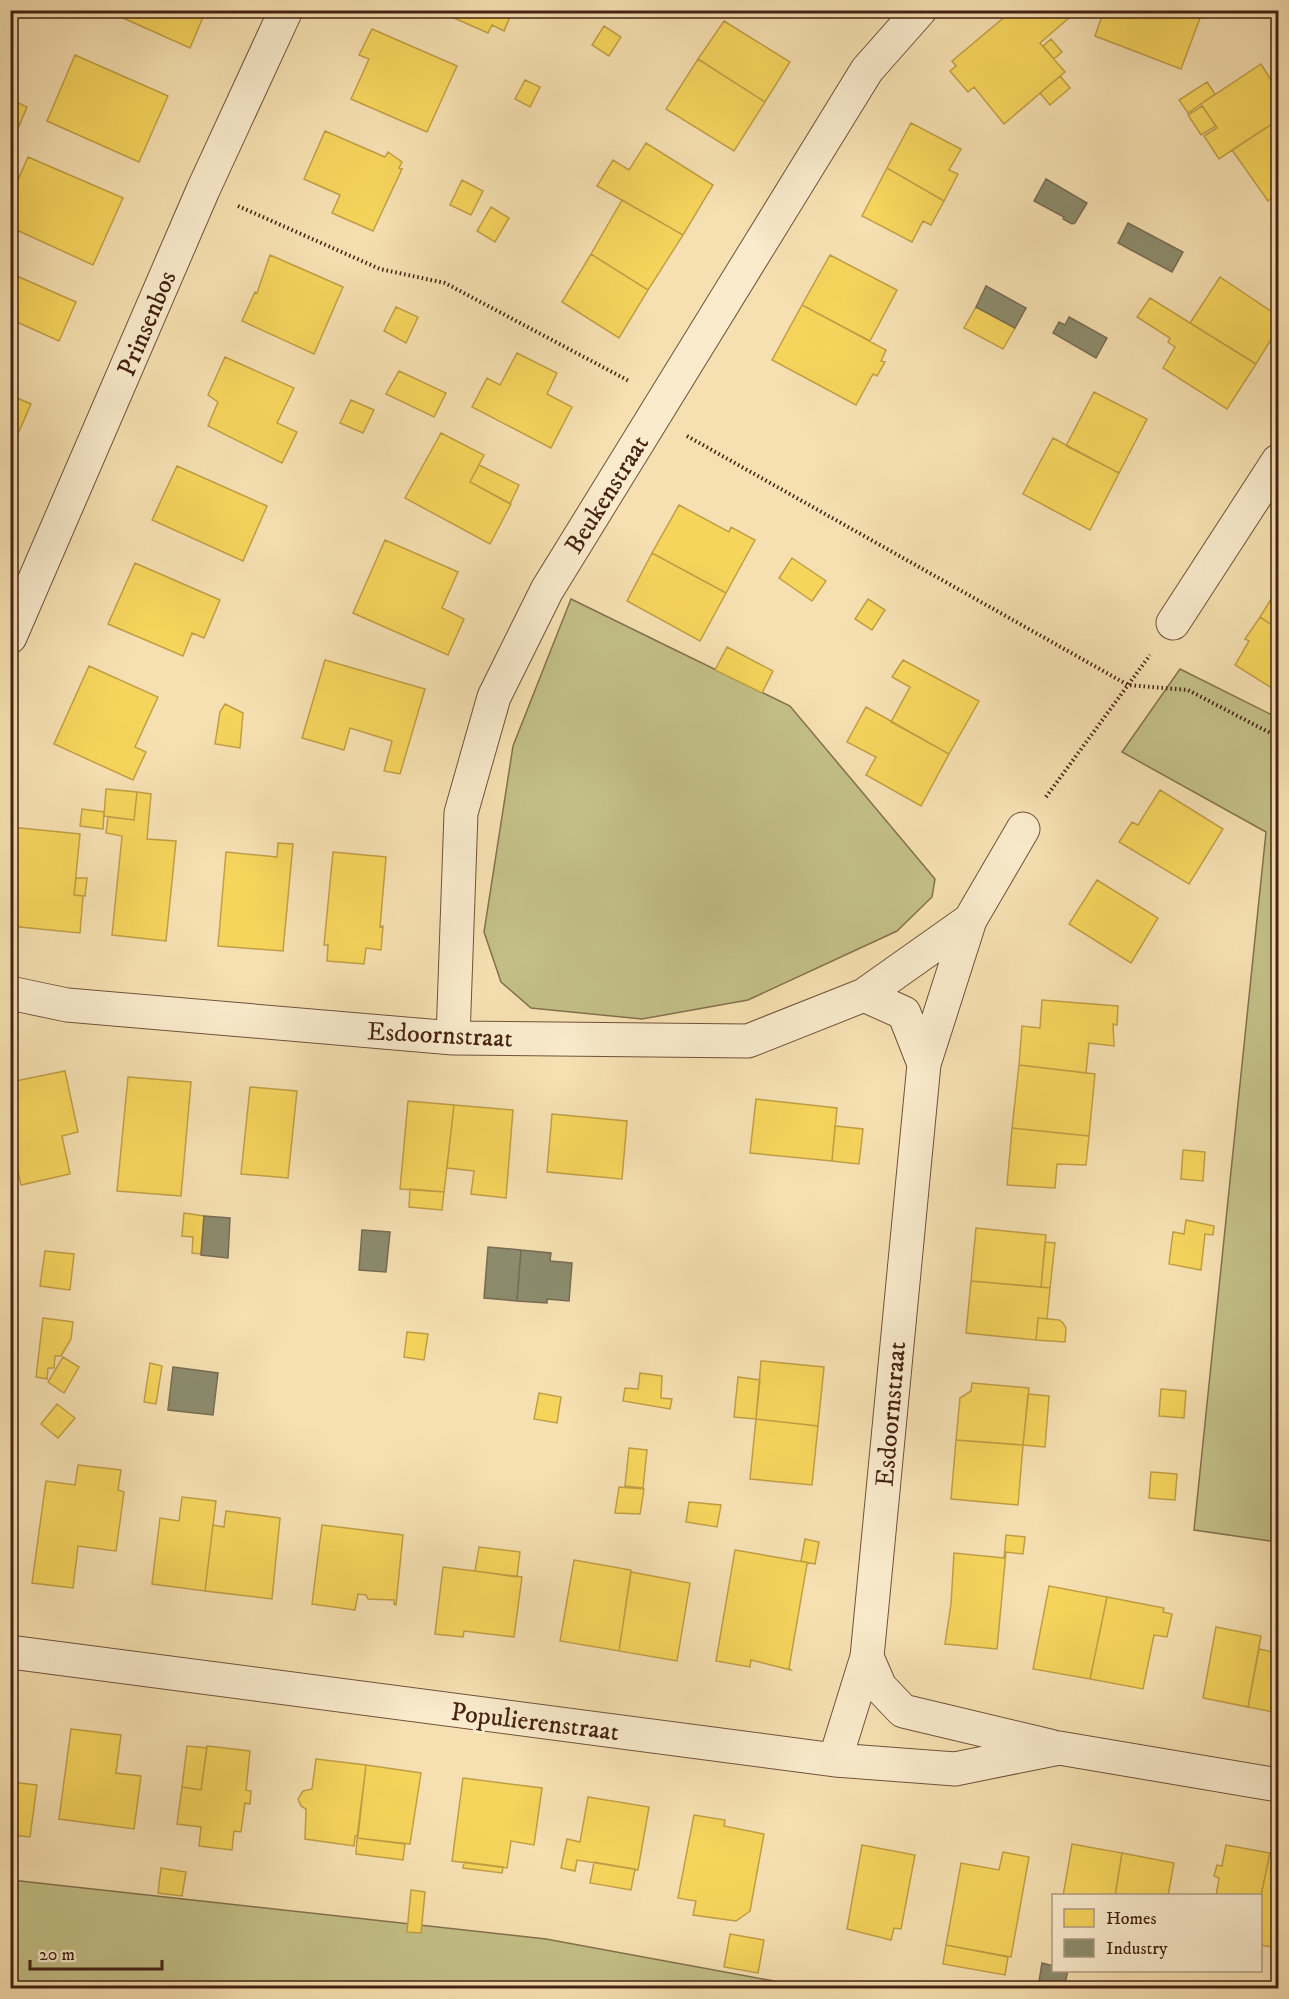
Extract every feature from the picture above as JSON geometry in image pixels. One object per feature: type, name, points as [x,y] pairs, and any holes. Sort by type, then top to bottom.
[{"type":"street","name":"Prinsenbos","points":[[10,637],[202,190],[286,10]]},
{"type":"street","name":"Beukenstraat","points":[[453,1038],[461,813],[494,698],[547,590],[867,70],[920,10]]},
{"type":"street","points":[[1173,623],[1278,460]]},
{"type":"street","name":"Esdoornstraat","points":[[835,1760],[867,1657],[924,1064],[970,920],[1023,829]]},
{"type":"street","name":"Esdoornstraat","points":[[10,993],[67,1005],[453,1038],[748,1041],[864,995],[970,920]]},
{"type":"street","name":"Esdoornstraat","points":[[864,995],[904,1013],[924,1064]]},
{"type":"street","name":"Populierenstraat","points":[[10,1652],[835,1760],[955,1769],[1059,1748]]},
{"type":"street","name":"Populierenstraat","points":[[867,1657],[880,1687],[903,1711],[1059,1748],[1278,1785]]},
{"type":"path","points":[[202,190],[380,269],[446,283],[1128,685],[1188,690],[1278,737]]},
{"type":"path","points":[[1023,829],[1173,623]]},
{"type":"shaded area","points":[[571,599],[790,706],[935,879],[932,897],[897,931],[748,1000],[642,1019],[531,1008],[501,982],[484,932],[513,746]]},
{"type":"shaded area","points":[[1180,669],[1278,718],[1278,1542],[1194,1530],[1266,832],[1122,752]]},
{"type":"shaded area","points":[[11,1880],[546,1939],[812,1988],[11,1988]]},
{"type":"building: Homes","points":[[105,10],[206,10],[190,48]]},
{"type":"building: Homes","points":[[436,10],[513,10],[504,31],[492,25],[488,33]]},
{"type":"building: Homes","points":[[1013,10],[1078,10],[1040,43],[1065,72],[1004,124],[974,87],[968,92],[950,71],[956,66],[952,61]]},
{"type":"building: Homes","points":[[1104,10],[1203,10],[1181,69],[1095,36]]},
{"type":"building: Homes","points":[[724,21],[790,62],[765,102],[698,59]]},
{"type":"building: Homes","points":[[604,26],[621,37],[609,56],[592,45]]},
{"type":"building: Homes","points":[[372,29],[457,66],[427,132],[351,99],[369,59],[359,55]]},
{"type":"building: Homes","points":[[1051,39],[1062,52],[1054,59],[1043,46]]},
{"type":"building: Homes","points":[[75,55],[168,96],[139,162],[47,121]]},
{"type":"building: Homes","points":[[698,59],[765,102],[734,151],[666,109]]},
{"type":"building: Homes","points":[[1261,64],[1278,91],[1278,120],[1219,159],[1204,136],[1217,128],[1201,104]]},
{"type":"building: Homes","points":[[1060,76],[1070,88],[1050,105],[1040,93]]},
{"type":"building: Homes","points":[[525,80],[540,87],[530,107],[515,99]]},
{"type":"building: Homes","points":[[1207,82],[1215,94],[1188,113],[1179,100]]},
{"type":"building: Homes","points":[[10,99],[27,107],[17,131],[10,128]]},
{"type":"building: Homes","points":[[1202,106],[1216,126],[1201,135],[1188,115]]},
{"type":"building: Homes","points":[[1278,120],[1278,194],[1268,201],[1232,150]]},
{"type":"building: Homes","points":[[911,123],[961,149],[949,170],[958,174],[944,201],[887,168]]},
{"type":"building: Homes","points":[[325,131],[385,157],[388,152],[402,162],[399,168],[402,169],[373,231],[332,213],[340,195],[304,179]]},
{"type":"building: Homes","points":[[646,143],[713,185],[683,235],[597,186],[613,160],[629,170]]},
{"type":"building: Homes","points":[[28,157],[123,198],[93,265],[10,227],[10,198]]},
{"type":"building: Homes","points":[[887,168],[944,201],[931,225],[923,221],[912,242],[862,216]]},
{"type":"building: Homes","points":[[462,180],[483,191],[471,215],[450,205]]},
{"type":"building: Homes","points":[[622,200],[683,235],[648,290],[591,254]]},
{"type":"building: Homes","points":[[491,207],[509,218],[495,242],[477,231]]},
{"type":"building: Homes","points":[[591,254],[648,290],[619,338],[562,302]]},
{"type":"building: Homes","points":[[270,255],[343,287],[314,354],[242,321],[255,292],[257,293]]},
{"type":"building: Homes","points":[[830,255],[897,290],[870,341],[802,305]]},
{"type":"building: Homes","points":[[10,273],[76,302],[59,341],[10,319]]},
{"type":"building: Homes","points":[[1220,277],[1278,316],[1278,328],[1256,364],[1190,323]]},
{"type":"building: Homes","points":[[1150,298],[1256,364],[1227,409],[1163,368],[1175,347],[1168,342],[1170,338],[1137,317]]},
{"type":"building: Homes","points":[[802,305],[886,350],[881,361],[885,362],[877,376],[873,374],[856,405],[772,360]]},
{"type":"building: Homes","points":[[396,307],[418,317],[406,343],[384,331]]},
{"type":"building: Homes","points":[[976,307],[1015,328],[1003,349],[964,328]]},
{"type":"building: Homes","points":[[517,353],[557,373],[547,394],[572,407],[551,448],[472,407],[487,378],[500,385]]},
{"type":"building: Homes","points":[[225,357],[294,388],[277,423],[297,432],[282,463],[208,426],[218,402],[208,395]]},
{"type":"building: Homes","points":[[399,371],[446,393],[434,417],[386,394]]},
{"type":"building: Homes","points":[[1094,392],[1147,419],[1119,473],[1066,446]]},
{"type":"building: Homes","points":[[10,395],[31,404],[10,452]]},
{"type":"building: Homes","points":[[351,400],[374,410],[363,433],[340,423]]},
{"type":"building: Homes","points":[[441,433],[484,455],[470,482],[511,504],[490,544],[405,498]]},
{"type":"building: Homes","points":[[1053,438],[1119,473],[1090,530],[1023,494]]},
{"type":"building: Homes","points":[[479,465],[519,485],[510,504],[470,482]]},
{"type":"building: Homes","points":[[177,466],[267,506],[243,561],[152,520]]},
{"type":"building: Homes","points":[[679,505],[729,532],[731,527],[755,540],[726,593],[652,553]]},
{"type":"building: Homes","points":[[385,540],[458,572],[442,608],[464,619],[448,655],[353,613]]},
{"type":"building: Homes","points":[[652,553],[726,593],[700,641],[627,601]]},
{"type":"building: Homes","points":[[792,558],[826,581],[812,601],[779,578]]},
{"type":"building: Homes","points":[[135,563],[220,600],[204,638],[192,633],[183,656],[108,624]]},
{"type":"building: Homes","points":[[1273,596],[1277,599],[1278,597],[1278,629],[1260,617]]},
{"type":"building: Homes","points":[[868,599],[885,610],[872,630],[855,619]]},
{"type":"building: Homes","points":[[1260,617],[1278,629],[1278,692],[1235,665],[1249,641],[1245,639]]},
{"type":"building: Homes","points":[[727,647],[773,671],[762,693],[715,670]]},
{"type":"building: Homes","points":[[325,660],[425,689],[400,774],[384,771],[392,741],[350,728],[344,750],[302,738]]},
{"type":"building: Homes","points":[[903,660],[979,701],[949,754],[891,722],[910,687],[892,677]]},
{"type":"building: Homes","points":[[89,666],[158,697],[135,747],[146,752],[133,780],[54,744]]},
{"type":"building: Homes","points":[[225,704],[243,713],[240,748],[215,744],[220,712]]},
{"type":"building: Homes","points":[[866,707],[949,754],[921,806],[866,775],[876,757],[847,742]]},
{"type":"building: Homes","points":[[106,789],[137,792],[134,820],[104,816]]},
{"type":"building: Homes","points":[[1160,790],[1223,829],[1189,884],[1119,842],[1132,822],[1138,825]]},
{"type":"building: Homes","points":[[137,792],[151,794],[147,839],[176,841],[166,941],[112,935],[122,836],[106,833],[108,817],[134,820]]},
{"type":"building: Homes","points":[[82,809],[104,812],[103,829],[80,826]]},
{"type":"building: Homes","points":[[10,827],[80,834],[74,895],[83,896],[80,933],[10,926]]},
{"type":"building: Homes","points":[[278,843],[293,844],[283,951],[218,946],[226,852],[277,857]]},
{"type":"building: Homes","points":[[333,852],[386,857],[380,927],[383,926],[381,950],[366,948],[364,964],[327,961],[328,945],[324,945]]},
{"type":"building: Homes","points":[[76,878],[87,878],[85,896],[74,895]]},
{"type":"building: Homes","points":[[1097,880],[1158,918],[1131,963],[1069,924]]},
{"type":"building: Homes","points":[[1042,1000],[1118,1006],[1117,1025],[1113,1024],[1114,1046],[1089,1043],[1086,1073],[1019,1065],[1022,1026],[1040,1028]]},
{"type":"building: Homes","points":[[1019,1065],[1095,1074],[1089,1136],[1012,1128]]},
{"type":"building: Homes","points":[[65,1071],[78,1132],[62,1136],[70,1174],[21,1185],[10,1134],[10,1082]]},
{"type":"building: Homes","points":[[128,1077],[191,1082],[181,1196],[117,1191]]},
{"type":"building: Homes","points":[[250,1087],[297,1091],[288,1178],[241,1174]]},
{"type":"building: Homes","points":[[756,1099],[837,1108],[832,1161],[750,1153]]},
{"type":"building: Homes","points":[[408,1101],[454,1105],[444,1192],[400,1189]]},
{"type":"building: Homes","points":[[454,1105],[513,1110],[506,1198],[471,1194],[474,1171],[447,1168]]},
{"type":"building: Homes","points":[[552,1114],[627,1121],[622,1179],[547,1172]]},
{"type":"building: Homes","points":[[835,1126],[863,1129],[859,1164],[832,1161]]},
{"type":"building: Homes","points":[[1012,1128],[1089,1136],[1086,1165],[1057,1164],[1055,1188],[1007,1185]]},
{"type":"building: Homes","points":[[1183,1150],[1205,1152],[1203,1181],[1181,1179]]},
{"type":"building: Homes","points":[[410,1189],[444,1192],[442,1210],[409,1207]]},
{"type":"building: Homes","points":[[184,1213],[204,1216],[201,1254],[192,1253],[193,1237],[182,1236]]},
{"type":"building: Homes","points":[[1186,1220],[1214,1226],[1213,1235],[1205,1234],[1201,1270],[1169,1264],[1173,1232],[1184,1234]]},
{"type":"building: Homes","points":[[976,1228],[1046,1235],[1041,1287],[971,1281]]},
{"type":"building: Homes","points":[[1045,1242],[1055,1243],[1050,1288],[1041,1287]]},
{"type":"building: Homes","points":[[45,1251],[74,1254],[70,1290],[40,1286]]},
{"type":"building: Homes","points":[[971,1281],[1050,1288],[1047,1319],[1038,1318],[1036,1340],[966,1333]]},
{"type":"building: Homes","points":[[43,1318],[73,1322],[71,1339],[61,1356],[55,1356],[54,1368],[48,1368],[47,1379],[36,1377]]},
{"type":"building: Homes","points":[[1038,1318],[1059,1320],[1063,1323],[1066,1328],[1065,1342],[1036,1340]]},
{"type":"building: Homes","points":[[407,1332],[428,1334],[424,1360],[404,1357]]},
{"type":"building: Homes","points":[[63,1357],[79,1367],[64,1393],[48,1382]]},
{"type":"building: Homes","points":[[761,1361],[824,1367],[818,1426],[756,1419]]},
{"type":"building: Homes","points":[[150,1363],[162,1366],[156,1404],[144,1402]]},
{"type":"building: Homes","points":[[640,1373],[662,1376],[661,1398],[672,1399],[670,1409],[623,1401],[625,1388],[638,1389]]},
{"type":"building: Homes","points":[[738,1377],[760,1380],[756,1419],[734,1417]]},
{"type":"building: Homes","points":[[972,1383],[1029,1388],[1023,1445],[956,1440],[960,1398],[971,1391]]},
{"type":"building: Homes","points":[[1161,1389],[1186,1391],[1184,1418],[1159,1416]]},
{"type":"building: Homes","points":[[539,1393],[561,1397],[557,1423],[534,1419]]},
{"type":"building: Homes","points":[[1028,1394],[1049,1396],[1045,1447],[1023,1445]]},
{"type":"building: Homes","points":[[57,1404],[75,1418],[58,1438],[41,1424]]},
{"type":"building: Homes","points":[[756,1419],[818,1426],[812,1485],[750,1479]]},
{"type":"building: Homes","points":[[956,1440],[1023,1445],[1018,1505],[951,1499]]},
{"type":"building: Homes","points":[[629,1448],[647,1450],[643,1488],[625,1486]]},
{"type":"building: Homes","points":[[78,1465],[121,1470],[118,1490],[124,1492],[116,1551],[78,1546],[73,1588],[32,1583],[46,1481],[75,1485]]},
{"type":"building: Homes","points":[[1151,1472],[1177,1474],[1175,1500],[1149,1498]]},
{"type":"building: Homes","points":[[619,1487],[644,1489],[640,1514],[615,1513]]},
{"type":"building: Homes","points":[[182,1497],[216,1501],[205,1591],[152,1584],[160,1518],[179,1521]]},
{"type":"building: Homes","points":[[689,1502],[721,1505],[717,1527],[686,1522]]},
{"type":"building: Homes","points":[[226,1511],[280,1518],[272,1599],[205,1591],[213,1525],[224,1527]]},
{"type":"building: Homes","points":[[322,1525],[403,1535],[396,1605],[394,1600],[368,1599],[366,1595],[358,1594],[355,1610],[312,1604]]},
{"type":"building: Homes","points":[[1006,1535],[1025,1537],[1023,1554],[1006,1552],[997,1649],[945,1644],[951,1604],[954,1553],[1004,1558]]},
{"type":"building: Homes","points":[[805,1539],[819,1542],[815,1564],[801,1561]]},
{"type":"building: Homes","points":[[479,1547],[520,1552],[517,1577],[475,1571]]},
{"type":"building: Homes","points":[[735,1550],[810,1563],[807,1564],[789,1668],[791,1670],[751,1660],[750,1667],[716,1661]]},
{"type":"building: Homes","points":[[574,1560],[631,1570],[619,1651],[560,1641]]},
{"type":"building: Homes","points":[[443,1567],[522,1577],[514,1637],[464,1631],[463,1637],[435,1634]]},
{"type":"building: Homes","points":[[631,1572],[690,1583],[677,1661],[619,1651]]},
{"type":"building: Homes","points":[[1049,1586],[1107,1597],[1090,1679],[1033,1669]]},
{"type":"building: Homes","points":[[1107,1597],[1164,1608],[1163,1612],[1172,1614],[1167,1637],[1154,1635],[1143,1689],[1090,1679]]},
{"type":"building: Homes","points":[[1216,1627],[1261,1636],[1248,1707],[1203,1698]]},
{"type":"building: Homes","points":[[1259,1649],[1278,1653],[1278,1713],[1248,1707]]},
{"type":"building: Homes","points":[[71,1729],[121,1735],[116,1773],[141,1776],[134,1829],[59,1819]]},
{"type":"building: Homes","points":[[187,1746],[207,1748],[201,1790],[182,1787]]},
{"type":"building: Homes","points":[[207,1746],[250,1751],[246,1790],[251,1791],[250,1804],[245,1803],[241,1832],[234,1831],[232,1850],[199,1846],[201,1827],[177,1824],[182,1787],[201,1790]]},
{"type":"building: Homes","points":[[316,1759],[366,1765],[358,1836],[355,1836],[354,1846],[305,1839],[306,1809],[301,1806],[298,1799],[303,1791],[312,1789]]},
{"type":"building: Homes","points":[[366,1765],[421,1773],[410,1844],[357,1838]]},
{"type":"building: Homes","points":[[463,1778],[542,1788],[534,1845],[511,1841],[507,1868],[452,1861]]},
{"type":"building: Homes","points":[[10,1782],[37,1785],[30,1837],[10,1835]]},
{"type":"building: Homes","points":[[588,1797],[649,1807],[638,1870],[577,1860],[575,1871],[561,1868],[567,1839],[580,1842]]},
{"type":"building: Homes","points":[[694,1815],[725,1820],[724,1826],[764,1834],[750,1911],[736,1921],[693,1915],[696,1901],[678,1898]]},
{"type":"building: Homes","points":[[357,1838],[405,1844],[403,1860],[356,1854]]},
{"type":"building: Homes","points":[[1072,1844],[1122,1853],[1115,1894],[1063,1894]]},
{"type":"building: Homes","points":[[862,1845],[915,1855],[901,1929],[894,1928],[891,1940],[847,1929]]},
{"type":"building: Homes","points":[[1226,1845],[1270,1853],[1261,1894],[1216,1894],[1219,1878],[1214,1876],[1217,1865],[1222,1866]]},
{"type":"building: Homes","points":[[1003,1852],[1029,1857],[1011,1957],[946,1945],[961,1863],[999,1870]]},
{"type":"building: Homes","points":[[1122,1853],[1174,1863],[1168,1894],[1115,1894]]},
{"type":"building: Homes","points":[[1270,1853],[1278,1854],[1278,1948],[1262,1945],[1261,1894]]},
{"type":"building: Homes","points":[[464,1862],[503,1867],[502,1873],[463,1868]]},
{"type":"building: Homes","points":[[594,1862],[635,1869],[631,1890],[590,1883]]},
{"type":"building: Homes","points":[[161,1868],[186,1872],[182,1896],[158,1893]]},
{"type":"building: Homes","points":[[411,1890],[425,1892],[421,1933],[407,1932]]},
{"type":"building: Homes","points":[[730,1934],[764,1940],[758,1973],[724,1967]]},
{"type":"building: Homes","points":[[946,1945],[1008,1957],[1005,1975],[943,1964]]},
{"type":"building: Industry","points":[[1046,179],[1087,203],[1075,223],[1072,224],[1063,219],[1064,217],[1034,201]]},
{"type":"building: Industry","points":[[1128,223],[1183,252],[1172,272],[1118,243]]},
{"type":"building: Industry","points":[[986,286],[1026,308],[1015,328],[976,307]]},
{"type":"building: Industry","points":[[1069,317],[1107,338],[1096,358],[1053,333],[1059,322],[1065,325]]},
{"type":"building: Industry","points":[[204,1216],[230,1218],[228,1258],[201,1255]]},
{"type":"building: Industry","points":[[362,1230],[390,1232],[386,1272],[359,1270]]},
{"type":"building: Industry","points":[[488,1247],[521,1250],[517,1301],[484,1298]]},
{"type":"building: Industry","points":[[521,1250],[551,1253],[550,1261],[572,1263],[569,1301],[547,1299],[547,1303],[517,1301]]},
{"type":"building: Industry","points":[[173,1367],[218,1373],[213,1415],[168,1410]]},
{"type":"building: Industry","points":[[1042,1963],[1052,1966],[1052,1972],[1068,1972],[1064,1988],[1038,1988]]}]
